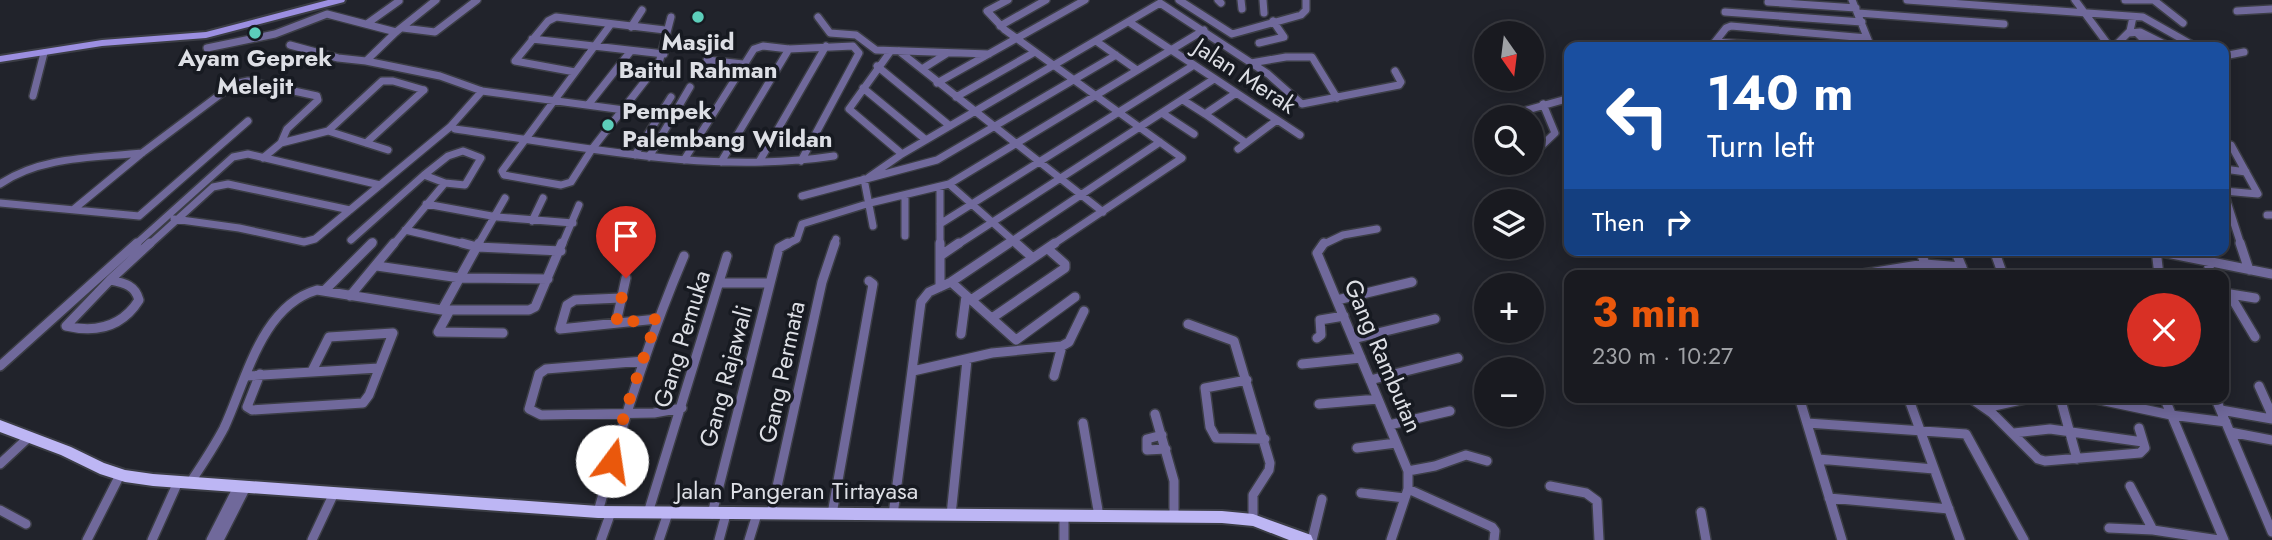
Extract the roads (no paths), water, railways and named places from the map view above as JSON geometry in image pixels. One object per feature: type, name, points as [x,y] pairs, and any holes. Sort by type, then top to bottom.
[{"type":"main road","name":"Jalan Pangeran Tirtayasa","points":[[0,426],[121,475],[184,482],[605,512],[1253,520],[1306,540]]},
{"type":"street","points":[[0,59],[102,43],[206,35],[341,0]]},
{"type":"street","points":[[366,61],[436,0]]},
{"type":"street","points":[[207,48],[275,34],[327,14],[399,30],[435,32],[477,0]]},
{"type":"street","points":[[961,334],[968,298],[1048,249],[1181,159],[1000,26],[987,11],[1007,0]]},
{"type":"street","points":[[1000,26],[1046,0]]},
{"type":"street","points":[[937,82],[1085,0]]},
{"type":"street","points":[[1179,0],[1231,34],[1304,14],[1306,0]]},
{"type":"street","points":[[1241,0],[1242,9]]},
{"type":"street","points":[[1263,0],[1264,13]]},
{"type":"street","points":[[1852,0],[1869,42]]},
{"type":"street","points":[[1907,0],[2134,20],[2146,18],[2186,42]]},
{"type":"street","points":[[2002,0],[2006,8]]},
{"type":"street","points":[[2076,0],[2108,42]]},
{"type":"street","points":[[2125,0],[2155,1],[2183,23]]},
{"type":"street","points":[[368,23],[399,1]]},
{"type":"street","points":[[865,179],[902,154],[1129,22],[1160,1],[1289,90],[1302,104],[1399,85],[1401,82],[1395,71]]},
{"type":"street","points":[[1777,31],[1767,1],[2004,24]]},
{"type":"street","points":[[1928,1],[1937,18]]},
{"type":"street","points":[[631,27],[642,10]]},
{"type":"street","points":[[2240,13],[2272,10]]},
{"type":"street","points":[[1725,12],[1862,22]]},
{"type":"street","points":[[575,72],[515,63],[548,21],[556,17],[665,30]]},
{"type":"street","points":[[611,24],[525,138],[502,171],[505,175],[566,184],[578,174],[592,149],[664,54],[665,30],[671,17]]},
{"type":"street","points":[[818,17],[830,33],[853,33],[862,36],[874,48],[890,52],[989,54]]},
{"type":"street","points":[[2134,20],[2135,32],[2147,42]]},
{"type":"street","points":[[1259,43],[1284,37],[1273,21]]},
{"type":"street","name":"Jalan Merak","points":[[1129,22],[1300,135]]},
{"type":"street","points":[[1716,42],[1728,27],[1867,38]]},
{"type":"street","points":[[870,203],[944,186],[1017,145],[1204,30]]},
{"type":"street","points":[[2120,42],[2135,32]]},
{"type":"street","points":[[532,39],[664,54]]},
{"type":"street","points":[[1096,41],[1137,70]]},
{"type":"street","points":[[290,45],[338,58],[440,76],[481,91],[624,110]]},
{"type":"street","points":[[759,162],[826,46]]},
{"type":"street","points":[[684,160],[756,47],[789,49],[853,46],[859,53],[801,162]]},
{"type":"street","points":[[721,162],[789,49]]},
{"type":"street","points":[[899,51],[1103,212]]},
{"type":"street","points":[[33,96],[44,52]]},
{"type":"street","points":[[588,105],[630,52]]},
{"type":"street","points":[[890,52],[877,66],[851,105],[850,112],[902,154]]},
{"type":"street","points":[[956,97],[1035,52]]},
{"type":"street","points":[[2229,55],[2244,52]]},
{"type":"street","points":[[922,69],[946,54]]},
{"type":"street","points":[[802,196],[937,160],[1116,55]]},
{"type":"street","points":[[1251,63],[1286,57],[1312,57],[1337,98]]},
{"type":"street","points":[[707,61],[743,64]]},
{"type":"street","points":[[940,224],[1194,65]]},
{"type":"street","points":[[877,66],[950,126]]},
{"type":"street","points":[[940,256],[1214,79]]},
{"type":"street","points":[[263,158],[281,143],[328,131],[382,81],[393,81],[424,90],[366,143]]},
{"type":"street","points":[[74,209],[204,105],[240,82],[319,98],[287,129],[281,143]]},
{"type":"street","points":[[649,157],[690,87]]},
{"type":"street","points":[[863,89],[926,140]]},
{"type":"street","points":[[174,219],[239,228],[304,242],[321,235],[450,127],[481,91]]},
{"type":"street","points":[[1205,114],[1236,93]]},
{"type":"street","points":[[635,155],[671,97]]},
{"type":"street","points":[[1183,100],[1245,142]]},
{"type":"street","points":[[1540,105],[1564,101]]},
{"type":"street","points":[[1544,106],[1555,133],[1544,144]]},
{"type":"street","points":[[1162,113],[1194,134]]},
{"type":"street","points":[[1238,149],[1277,120]]},
{"type":"street","points":[[0,203],[139,216],[247,121]]},
{"type":"street","points":[[455,128],[684,160],[801,162],[834,156]]},
{"type":"street","points":[[328,131],[388,150]]},
{"type":"street","points":[[892,515],[920,302],[929,292],[951,282],[1160,142]]},
{"type":"street","points":[[2229,144],[2258,194],[2229,192]]},
{"type":"street","points":[[351,240],[424,175],[453,153],[463,151],[478,155],[480,163],[465,185],[444,183],[424,175]]},
{"type":"street","points":[[0,184],[11,174],[30,167],[142,153]]},
{"type":"street","points":[[0,366],[233,157],[245,154],[380,185]]},
{"type":"street","points":[[2229,170],[2246,172]]},
{"type":"street","points":[[865,179],[873,226]]},
{"type":"street","points":[[350,296],[444,183]]},
{"type":"street","points":[[110,279],[131,284],[136,290],[139,300],[133,311],[114,326],[104,329],[66,326],[110,279],[174,219],[206,191],[220,184],[350,210]]},
{"type":"street","points":[[944,186],[971,205],[1033,258]]},
{"type":"street","points":[[940,287],[940,224],[944,186]]},
{"type":"street","points":[[905,196],[905,236]]},
{"type":"street","points":[[503,333],[438,332],[460,278],[497,217],[505,198]]},
{"type":"street","points":[[533,221],[543,198]]},
{"type":"street","name":"Gang Rajawali","points":[[719,540],[719,514],[779,248],[797,239],[806,220],[870,203]]},
{"type":"street","points":[[426,204],[497,217],[573,223]]},
{"type":"street","points":[[152,540],[184,482],[217,441],[266,334],[284,310],[302,293],[324,291],[447,310],[529,310],[535,307],[579,205]]},
{"type":"street","points":[[2229,208],[2249,270]]},
{"type":"street","name":"Gang Rambutan","points":[[1377,229],[1334,238],[1318,249],[1408,471],[1407,494],[1391,540]]},
{"type":"street","points":[[405,230],[477,247],[561,251]]},
{"type":"street","name":"Gang Permata","points":[[750,540],[764,514],[822,282],[836,239]]},
{"type":"street","points":[[324,291],[373,242]]},
{"type":"street","points":[[992,318],[1065,268],[1065,264],[1048,249]]},
{"type":"street","points":[[601,540],[625,412],[657,319],[684,256]]},
{"type":"street","name":"Gang Pemuka","points":[[648,513],[682,408],[683,391],[698,355],[727,256]]},
{"type":"street","points":[[1922,256],[1927,270]]},
{"type":"street","points":[[2181,256],[2272,274]]},
{"type":"street","points":[[2208,263],[2210,270]]},
{"type":"street","points":[[1888,270],[1925,264],[1958,270]]},
{"type":"street","points":[[377,266],[460,278],[548,279]]},
{"type":"street","points":[[616,323],[626,278]]},
{"type":"street","points":[[832,514],[873,284],[869,281]]},
{"type":"street","points":[[951,282],[1016,340],[1075,297]]},
{"type":"street","points":[[1337,300],[1412,282]]},
{"type":"street","points":[[720,283],[770,283]]},
{"type":"street","points":[[2229,294],[2255,298]]},
{"type":"street","points":[[2229,297],[2255,337]]},
{"type":"street","points":[[621,298],[575,300],[567,305],[560,329],[657,319]]},
{"type":"street","points":[[913,371],[992,353],[1062,346],[1069,342],[1084,310]]},
{"type":"street","points":[[1317,338],[1321,335],[1320,320],[1343,316]]},
{"type":"street","points":[[1353,339],[1435,319]]},
{"type":"street","points":[[1188,324],[1234,341],[1247,380],[1270,457],[1269,470],[1253,495],[1253,520]]},
{"type":"street","points":[[260,374],[247,407],[252,410],[363,404],[367,400],[393,333],[329,337],[312,371]]},
{"type":"street","points":[[1054,376],[1062,346]]},
{"type":"street","points":[[1302,364],[1361,358]]},
{"type":"street","points":[[1370,380],[1458,358]]},
{"type":"street","points":[[951,515],[967,360]]},
{"type":"street","points":[[644,361],[546,369],[538,373],[529,409],[541,415],[654,413],[682,408]]},
{"type":"street","points":[[247,376],[379,368]]},
{"type":"street","points":[[1247,380],[1205,388],[1210,427],[1216,438],[1265,439]]},
{"type":"street","points":[[2259,386],[2272,417]]},
{"type":"street","points":[[1319,404],[1378,399]]},
{"type":"street","points":[[1801,403],[1842,540],[1849,540]]},
{"type":"street","points":[[1910,403],[1960,540]]},
{"type":"street","points":[[1978,403],[2041,460],[2140,453],[2144,451],[2139,428]]},
{"type":"street","points":[[1985,408],[2008,403]]},
{"type":"street","points":[[2062,403],[2077,459]]},
{"type":"street","points":[[2114,403],[2228,427],[2272,440]]},
{"type":"street","points":[[2166,403],[2221,540]]},
{"type":"street","points":[[2218,403],[2270,521],[2272,533]]},
{"type":"street","points":[[2221,410],[2272,417]]},
{"type":"street","points":[[1389,425],[1450,411]]},
{"type":"street","points":[[1155,414],[1174,481],[1174,517]]},
{"type":"street","points":[[1083,423],[1099,516]]},
{"type":"street","points":[[1807,423],[1964,433],[2024,540]]},
{"type":"street","points":[[2014,433],[2041,429],[2143,442]]},
{"type":"street","points":[[1162,435],[1147,439],[1147,450],[1166,449]]},
{"type":"street","points":[[0,464],[29,438]]},
{"type":"street","points":[[1357,448],[1396,443]]},
{"type":"street","points":[[1408,471],[1435,466],[1466,455],[1487,461]]},
{"type":"street","points":[[1818,459],[1934,469]]},
{"type":"street","points":[[87,540],[121,475]]},
{"type":"street","points":[[1550,486],[1586,493],[1597,501],[1599,540]]},
{"type":"street","points":[[2130,486],[2153,530]]},
{"type":"street","points":[[211,540],[242,487]]},
{"type":"street","points":[[219,540],[242,487]]},
{"type":"street","points":[[312,540],[334,493]]},
{"type":"street","points":[[1361,493],[1407,494],[1485,523],[1495,531],[1494,540]]},
{"type":"street","points":[[1829,498],[1949,509]]},
{"type":"street","points":[[1312,540],[1322,499]]},
{"type":"street","points":[[0,510],[26,524]]},
{"type":"street","points":[[1701,512],[1706,540]]},
{"type":"street","points":[[659,540],[668,513]]},
{"type":"street","points":[[1064,516],[1064,540]]},
{"type":"street","points":[[2109,528],[2153,530],[2221,540]]},
{"type":"place","name":"Masjid Baitul Rahman","points":[[698,17]]},
{"type":"place","name":"Ayam Geprek Melejit","points":[[255,33]]},
{"type":"place","name":"Pempek Palembang Wildan","points":[[608,125]]}]
